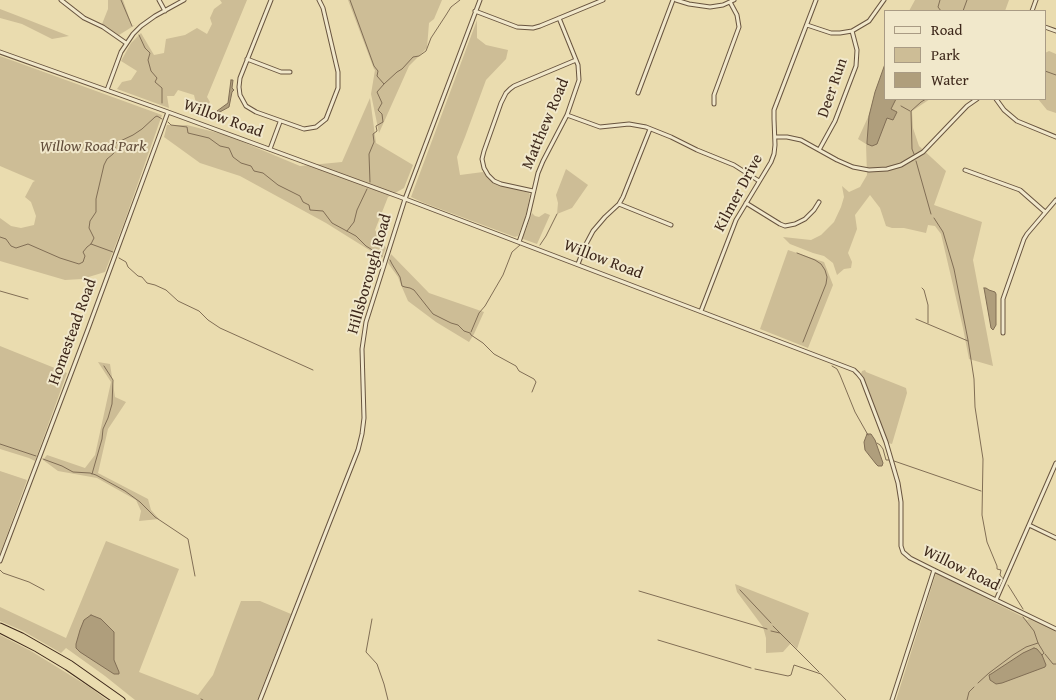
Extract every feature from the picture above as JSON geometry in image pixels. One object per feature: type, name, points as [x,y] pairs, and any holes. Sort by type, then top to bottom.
[{"type":"highway","points":[[0,626],[22,636],[71,664],[122,700]]},
{"type":"highway","points":[[0,630],[55,659],[115,700]]},
{"type":"street","points":[[61,0],[84,18],[103,27],[126,43]]},
{"type":"street","points":[[159,0],[165,11]]},
{"type":"street","points":[[107,90],[118,57],[126,43],[141,26],[184,0]]},
{"type":"street","points":[[271,0],[247,59],[239,83],[239,91],[246,106],[252,110],[280,122],[304,129],[316,127],[323,123],[337,94],[339,83],[323,8],[319,0]]},
{"type":"street","name":"Hillsborough Road","points":[[260,700],[360,442],[364,418],[362,349],[365,329],[405,199],[480,0]]},
{"type":"street","points":[[476,11],[522,28],[536,27],[604,0]]},
{"type":"street","points":[[638,93],[675,0],[702,6],[716,6],[732,1],[739,27],[716,90],[714,104]]},
{"type":"street","name":"Kilmer Drive","points":[[701,311],[736,220],[774,154],[774,110],[816,0]]},
{"type":"street","points":[[807,25],[831,33],[852,31],[869,20],[884,0]]},
{"type":"street","name":"Matthew Road","points":[[519,242],[528,216],[538,173],[567,115],[579,80],[576,60],[559,18]]},
{"type":"street","name":"Deer Run","points":[[819,150],[835,122],[856,66],[857,50],[852,31]]},
{"type":"street","name":"Willow Road","points":[[0,52],[405,199],[854,370],[858,374],[886,442],[898,483],[901,502],[902,549],[906,555],[1056,629]]},
{"type":"street","points":[[247,59],[280,72],[290,72]]},
{"type":"street","points":[[533,191],[494,181],[484,168],[482,159],[484,151],[501,102],[510,89],[576,60]]},
{"type":"street","points":[[775,137],[797,138],[853,167],[871,170],[882,169],[896,166],[923,152],[967,106],[976,100]]},
{"type":"street","points":[[997,100],[1004,110],[1017,121],[1056,136]]},
{"type":"street","name":"Homestead Road","points":[[0,561],[168,112]]},
{"type":"street","points":[[567,115],[600,127],[629,124],[650,129],[734,165],[759,181]]},
{"type":"street","points":[[270,150],[280,122]]},
{"type":"street","points":[[578,264],[593,231],[619,204],[623,197],[650,129]]},
{"type":"street","points":[[965,170],[1020,190],[1045,212]]},
{"type":"street","points":[[1003,333],[1002,306],[1004,294],[1026,234],[1056,200]]},
{"type":"street","points":[[746,203],[785,226],[805,219],[819,202]]},
{"type":"street","points":[[619,204],[671,225]]},
{"type":"street","points":[[996,600],[1056,463]]},
{"type":"street","points":[[1029,525],[1056,538]]},
{"type":"street","points":[[892,700],[934,570]]},
{"type":"green space","points":[[108,0],[123,0],[132,26],[135,25],[119,35],[102,24],[108,9]]},
{"type":"green space","points":[[220,0],[247,0],[207,97],[210,102],[202,113],[198,111],[194,95],[178,90],[174,96],[167,96],[169,108],[117,89],[122,82],[131,80],[137,71],[121,61],[131,43],[141,33],[154,55],[164,53],[166,39],[185,35],[197,28],[207,34],[212,24],[210,18],[214,9],[222,3]]},
{"type":"green space","points":[[348,0],[442,0],[434,19],[429,23],[427,48],[409,66],[379,133],[371,94],[375,70]]},
{"type":"green space","points":[[915,0],[1009,0],[1005,10],[910,10]]},
{"type":"green space","points":[[0,9],[69,36],[52,39],[22,24],[0,18]]},
{"type":"green space","points":[[477,20],[477,38],[486,45],[508,50],[506,59],[486,80],[457,157],[460,175],[483,172],[496,184],[529,193],[525,219],[518,236],[515,237],[411,197]]},
{"type":"green space","points":[[1049,51],[1056,54],[1056,113],[1047,110],[1039,100],[1046,100],[1046,52]]},
{"type":"green space","name":"Willow Road Park","points":[[0,56],[162,115],[105,272],[82,279],[65,280],[0,261],[0,218],[11,226],[21,228],[34,225],[36,216],[31,202],[25,197],[35,181],[0,166]]},
{"type":"green space","points":[[876,92],[884,100],[928,100],[912,111],[913,128],[919,146],[946,171],[934,205],[982,222],[973,260],[993,366],[969,359],[941,234],[935,226],[928,225],[926,233],[886,226],[880,208],[870,195],[855,215],[857,229],[848,253],[852,262],[851,268],[844,269],[837,275],[833,263],[824,256],[790,244],[783,237],[811,240],[821,235],[834,222],[841,207],[844,197],[842,186],[849,192],[860,187],[867,175],[866,144],[858,139],[869,115]]},
{"type":"green space","points":[[370,98],[376,143],[413,165],[404,188],[388,197],[375,230],[386,248],[382,258],[326,223],[240,176],[200,163],[164,137],[167,125],[187,125],[226,135],[300,166],[342,162]]},
{"type":"green space","points":[[566,169],[588,185],[572,208],[557,214],[558,203],[556,195]]},
{"type":"green space","points":[[532,213],[539,217],[545,213],[550,215],[537,244],[523,239]]},
{"type":"green space","points":[[788,250],[824,262],[833,285],[808,348],[760,329]]},
{"type":"green space","points":[[391,254],[429,293],[484,312],[469,342],[436,322],[408,301],[398,277],[388,263]]},
{"type":"green space","points":[[0,346],[67,373],[35,461],[0,449]]},
{"type":"green space","points":[[98,362],[110,364],[115,397],[126,402],[108,429],[98,473],[148,499],[151,510],[159,519],[139,521],[141,511],[136,500],[97,478],[58,471],[43,460],[47,455],[85,468],[95,455],[111,382]]},
{"type":"green space","points":[[865,370],[906,388],[907,393],[892,444],[888,443],[861,374]]},
{"type":"green space","points":[[0,471],[27,480],[0,554]]},
{"type":"green space","points":[[106,541],[179,569],[139,672],[198,695],[213,675],[241,601],[260,601],[291,614],[257,700],[135,700],[66,648],[61,653],[23,631],[0,621],[0,607],[66,638]]},
{"type":"green space","points":[[936,573],[1027,620],[1029,619],[1056,632],[1056,700],[896,700]]},
{"type":"green space","points":[[735,584],[809,613],[797,649],[791,643],[783,652],[766,653],[766,638],[763,627],[737,592]]},
{"type":"green space","points":[[0,635],[31,651],[107,700],[0,700]]},
{"type":"water","points":[[884,67],[884,100],[896,100],[891,109],[897,112],[893,120],[887,118],[877,144],[872,146],[867,144],[869,116]]},
{"type":"water","points":[[231,80],[233,80],[232,88],[234,90],[229,107],[218,113],[217,111],[228,103]]},
{"type":"water","points":[[984,288],[996,294],[996,325],[993,330],[991,328]]},
{"type":"water","points":[[867,434],[871,434],[875,440],[883,463],[882,466],[878,466],[865,450],[864,442]]},
{"type":"water","points":[[91,615],[101,619],[114,632],[114,660],[119,674],[114,674],[76,648],[84,620]]},
{"type":"water","points":[[1034,648],[1042,655],[1045,667],[1002,683],[996,684],[990,680],[989,675]]},
{"type":"waterway","points":[[121,0],[132,26]]},
{"type":"waterway","points":[[350,0],[374,66],[378,71],[377,76],[384,84],[377,92],[382,103],[378,110],[382,114],[383,122],[376,126],[377,131],[373,134],[374,142],[369,154],[370,182]]},
{"type":"waterway","points":[[384,84],[413,57],[419,56],[426,51],[431,38],[451,7],[460,0]]},
{"type":"waterway","points":[[940,0],[938,7],[940,10]]},
{"type":"waterway","points":[[963,10],[967,0]]},
{"type":"waterway","points":[[139,35],[145,48],[150,53],[148,60],[151,71],[157,78],[155,82],[162,88],[162,103]]},
{"type":"waterway","points":[[1046,71],[1056,75]]},
{"type":"waterway","points":[[914,154],[912,149],[911,111],[924,100]]},
{"type":"waterway","points":[[901,106],[910,111]]},
{"type":"waterway","points":[[0,237],[6,239],[11,246],[16,248],[28,244],[60,258],[79,264],[83,262],[85,256],[83,252],[94,238],[89,228],[90,221],[96,212],[96,199],[104,165],[116,150],[114,144],[133,135],[155,117],[157,116],[162,119]]},
{"type":"waterway","points":[[168,122],[171,125],[187,127],[188,133],[209,138],[220,146],[229,148],[233,157],[241,163],[251,166],[254,171],[263,173],[278,185],[300,196],[303,202],[309,205],[310,210],[323,211],[332,223],[356,236],[366,246],[382,256]]},
{"type":"waterway","points":[[916,161],[931,214]]},
{"type":"waterway","points":[[347,231],[354,222],[357,210],[367,189]]},
{"type":"waterway","points":[[540,245],[557,214]]},
{"type":"waterway","points":[[934,218],[943,232],[954,269],[968,340],[983,459],[982,515],[987,542],[997,569],[1001,570],[1000,575],[1003,579]]},
{"type":"waterway","points":[[91,244],[113,252]]},
{"type":"waterway","points":[[471,332],[479,313],[503,275],[512,252],[520,245]]},
{"type":"waterway","points":[[797,253],[821,264],[827,277],[803,342]]},
{"type":"waterway","points":[[119,258],[126,262],[128,267],[147,283],[166,290],[178,301],[199,311],[220,328],[313,370]]},
{"type":"waterway","points":[[390,260],[400,277],[402,286],[414,290],[433,314],[458,325],[483,343],[494,354],[534,379],[536,382],[532,392]]},
{"type":"waterway","points":[[922,288],[928,305],[928,323]]},
{"type":"waterway","points":[[0,291],[28,299]]},
{"type":"waterway","points":[[916,319],[968,341]]},
{"type":"waterway","points":[[92,474],[103,429],[112,404],[113,380],[104,366]]},
{"type":"waterway","points":[[832,366],[837,369],[855,412],[868,435]]},
{"type":"waterway","points":[[877,443],[883,449],[886,460],[889,460]]},
{"type":"waterway","points":[[0,444],[36,456]]},
{"type":"waterway","points":[[43,459],[73,472],[96,475],[125,491],[140,502],[155,517],[188,539],[195,576]]},
{"type":"waterway","points":[[894,461],[981,491]]},
{"type":"waterway","points":[[0,570],[44,590]]},
{"type":"waterway","points":[[1008,585],[1023,609]]},
{"type":"waterway","points":[[740,590],[771,623]]},
{"type":"waterway","points":[[639,591],[767,629]]},
{"type":"waterway","points":[[1023,617],[1034,631],[1044,653],[1042,655]]},
{"type":"waterway","points":[[372,619],[366,652],[377,664],[388,700]]},
{"type":"waterway","points":[[773,626],[780,633]]},
{"type":"waterway","points":[[771,631],[780,633],[819,672]]},
{"type":"waterway","points":[[658,640],[751,668]]},
{"type":"waterway","points":[[978,683],[1013,655],[1026,647],[1038,643]]},
{"type":"waterway","points":[[1045,654],[1053,664],[1056,664]]},
{"type":"waterway","points":[[755,669],[788,676],[791,675],[794,665],[821,674],[846,700]]},
{"type":"waterway","points":[[967,700],[969,692],[974,687]]}]
